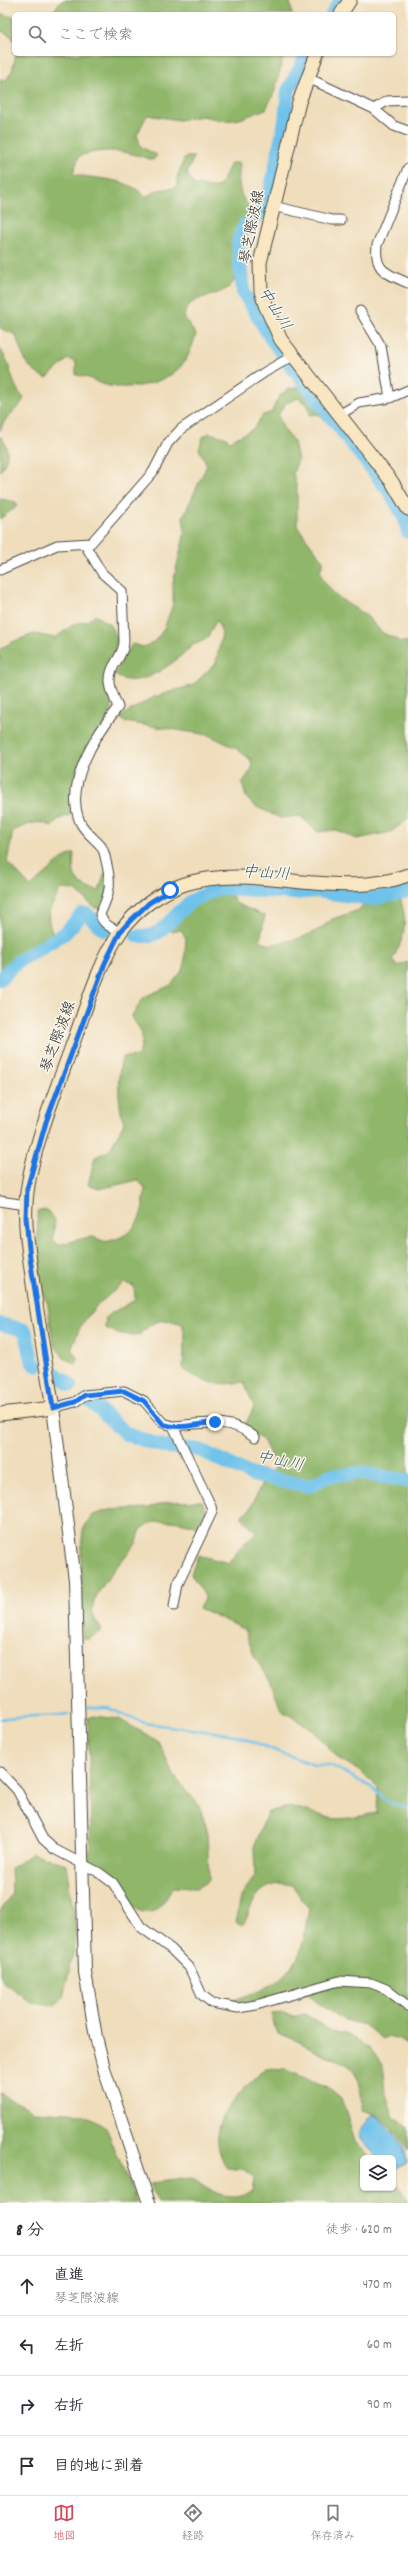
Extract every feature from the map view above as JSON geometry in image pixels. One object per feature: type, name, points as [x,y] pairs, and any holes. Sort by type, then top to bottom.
[{"type":"main road","points":[[342,12],[350,0]]},
{"type":"main road","name":"琴芝際波線","points":[[316,56],[306,77],[273,206],[260,263],[262,291],[275,329],[289,360],[339,415],[392,482],[408,509]]},
{"type":"main road","name":"琴芝際波線","points":[[53,1408],[30,1258],[26,1205],[39,1144],[60,1081],[99,977],[120,932],[139,912],[159,896],[183,884],[203,879],[228,877],[372,884],[408,875]]},
{"type":"main road","points":[[0,1414],[53,1408]]},
{"type":"street","points":[[306,77],[374,109],[394,126],[408,131]]},
{"type":"street","points":[[374,109],[387,101],[408,100]]},
{"type":"street","points":[[408,168],[377,245],[376,256],[378,263],[386,273],[408,283]]},
{"type":"street","points":[[273,206],[332,220],[341,220]]},
{"type":"street","points":[[360,311],[381,346],[390,398]]},
{"type":"street","points":[[0,570],[56,545],[85,545],[97,538],[153,472],[168,443],[181,429],[265,372],[289,360]]},
{"type":"street","points":[[339,415],[359,403],[390,398],[408,390]]},
{"type":"street","points":[[85,545],[102,573],[122,591],[124,647],[110,674],[109,683],[118,707],[93,742],[78,784],[76,805],[84,828],[101,846],[111,880],[107,899],[100,914],[101,917],[109,927],[120,932]]},
{"type":"street","points":[[0,1201],[26,1205]]},
{"type":"street","points":[[149,2203],[112,2093],[96,2037],[85,1972],[75,1580],[53,1408],[75,1402],[85,1395],[124,1391],[144,1401],[163,1424],[173,1426],[219,1422],[246,1431],[255,1438]]},
{"type":"street","points":[[173,1426],[211,1506],[212,1512],[178,1584],[174,1606]]},
{"type":"street","points":[[0,1772],[17,1790],[43,1839],[54,1849],[82,1865],[98,1872],[113,1883],[142,1927],[189,1966],[202,1995],[212,2003],[238,2008],[256,2005],[339,1981],[371,1983],[386,1989],[408,2006]]},
{"type":"green space","points":[[64,0],[290,0],[292,12],[53,12],[59,3]]},
{"type":"green space","points":[[0,14],[12,17],[12,38],[0,30]]},
{"type":"green space","points":[[16,56],[284,56],[275,91],[266,109],[240,119],[226,121],[202,116],[179,120],[147,115],[137,135],[141,147],[157,155],[153,160],[134,154],[116,151],[89,153],[79,156],[73,174],[122,183],[130,186],[145,197],[158,190],[173,188],[178,185],[177,177],[185,157],[194,157],[187,173],[193,184],[210,188],[220,186],[231,163],[240,163],[239,176],[241,193],[246,203],[251,208],[250,213],[238,233],[234,244],[236,277],[228,287],[221,292],[198,299],[187,309],[184,317],[196,335],[184,363],[175,372],[167,377],[138,386],[110,386],[87,377],[76,375],[76,362],[68,359],[47,378],[40,375],[30,367],[23,355],[16,335],[0,328],[0,80],[6,80],[12,71]]},
{"type":"green space","points":[[0,349],[7,361],[13,381],[19,393],[24,398],[2,425],[0,431]]},
{"type":"green space","points":[[299,387],[311,394],[335,425],[332,427],[318,414],[310,415],[308,406],[298,398],[286,403],[278,415],[283,428],[294,442],[298,460],[293,473],[297,489],[297,526],[324,562],[320,570],[323,580],[336,596],[368,617],[381,632],[401,642],[408,642],[407,820],[391,832],[357,839],[336,830],[318,832],[300,816],[280,818],[253,805],[246,797],[242,783],[252,769],[251,760],[237,749],[209,735],[125,722],[119,717],[154,697],[193,685],[216,663],[222,633],[217,620],[206,639],[192,646],[176,660],[155,674],[134,680],[123,679],[114,674],[132,644],[144,647],[154,642],[164,629],[173,604],[173,582],[185,532],[183,517],[207,465],[199,449],[203,437],[209,433],[225,437],[230,441],[253,429],[263,415],[272,412],[281,394],[289,389]]},
{"type":"green space","points":[[0,436],[7,449],[7,458],[0,471]]},
{"type":"green space","points":[[0,499],[16,502],[17,506],[0,519]]},
{"type":"green space","points":[[95,615],[109,624],[118,639],[107,680],[112,708],[74,793],[72,814],[57,820],[52,827],[42,823],[32,823],[13,831],[7,862],[31,887],[62,859],[74,853],[74,874],[80,883],[91,889],[99,891],[104,874],[113,868],[114,889],[106,907],[95,908],[75,890],[61,889],[52,906],[49,916],[50,927],[53,933],[45,943],[20,956],[0,974],[0,649],[12,642],[34,634],[55,638],[74,624],[87,621]]},
{"type":"green space","points":[[215,895],[232,895],[235,903],[265,916],[260,940],[270,945],[301,938],[320,929],[332,919],[359,910],[364,903],[379,903],[400,898],[404,914],[404,929],[402,937],[392,960],[397,966],[408,962],[408,2045],[399,2039],[388,2036],[382,2039],[364,2025],[344,2020],[323,2007],[311,1996],[299,1992],[244,2004],[232,2001],[263,1989],[281,1979],[294,1963],[300,1952],[304,1937],[309,1909],[292,1885],[273,1885],[263,1890],[254,1900],[244,1923],[242,1925],[236,1922],[241,1897],[255,1876],[254,1847],[267,1813],[285,1808],[293,1808],[321,1816],[341,1819],[377,1813],[378,1788],[360,1771],[338,1758],[313,1730],[281,1710],[270,1680],[255,1658],[244,1629],[199,1608],[205,1596],[191,1574],[198,1555],[229,1563],[241,1546],[257,1533],[241,1516],[250,1509],[262,1483],[276,1466],[263,1440],[244,1427],[254,1407],[244,1382],[226,1384],[212,1383],[205,1381],[183,1369],[185,1334],[182,1324],[163,1320],[159,1321],[154,1323],[139,1335],[119,1334],[105,1328],[106,1317],[129,1304],[135,1298],[134,1286],[124,1283],[98,1304],[80,1328],[72,1349],[77,1358],[76,1364],[64,1358],[54,1345],[48,1305],[40,1285],[37,1211],[47,1210],[55,1221],[53,1239],[58,1245],[91,1237],[109,1241],[127,1234],[138,1222],[143,1206],[145,1188],[138,1180],[99,1189],[88,1185],[95,1157],[109,1151],[124,1123],[120,1108],[119,1071],[123,1057],[138,1056],[142,1044],[141,1031],[131,1017],[144,997],[171,985],[184,968],[186,938],[181,930],[172,932],[169,929],[195,903]]},
{"type":"green space","points":[[202,1501],[207,1514],[198,1528],[180,1522],[165,1521],[152,1523],[142,1529],[137,1543],[112,1573],[100,1590],[93,1605],[93,1615],[102,1630],[89,1639],[83,1639],[81,1549],[83,1530],[91,1516],[108,1510],[148,1508],[168,1502]]},
{"type":"green space","points":[[94,1716],[119,1719],[158,1741],[174,1776],[199,1805],[207,1830],[209,1880],[197,1888],[173,1887],[158,1908],[147,1913],[134,1907],[124,1888],[112,1877],[89,1861],[91,1820],[88,1718]]},
{"type":"green space","points":[[32,1853],[66,1864],[77,1936],[63,1998],[55,2006],[32,2003],[3,1982],[0,1974],[0,1911],[12,1893],[11,1868]]},
{"type":"green space","points":[[284,2013],[293,2017],[305,2014],[331,2031],[346,2034],[368,2046],[382,2064],[385,2091],[394,2118],[408,2126],[408,2151],[389,2125],[377,2116],[361,2111],[360,2084],[354,2071],[349,2066],[294,2039],[278,2033],[274,2026],[272,2014]]},
{"type":"green space","points":[[265,2069],[286,2070],[328,2087],[341,2098],[356,2143],[368,2155],[360,2155],[360,2191],[396,2191],[396,2183],[408,2199],[408,2203],[158,2203],[150,2183],[193,2178],[207,2188],[228,2196],[235,2196],[252,2191],[254,2178],[245,2170],[227,2168],[220,2153],[218,2139],[220,2126],[225,2113],[243,2090]]},
{"type":"green space","points":[[0,2094],[34,2111],[83,2114],[106,2127],[137,2203],[0,2203]]},
{"type":"water","points":[[374,2115],[390,2129],[400,2142],[406,2155],[407,2162],[396,2168],[396,2155],[376,2155],[363,2142],[360,2132],[366,2121]]},
{"type":"waterway","name":"中山川","points":[[333,12],[341,0]]},
{"type":"waterway","name":"中山川","points":[[306,56],[288,91],[285,121],[271,188],[263,211],[245,225],[238,243],[243,292],[270,337],[289,363],[391,494],[405,519],[408,532]]},
{"type":"waterway","name":"中山川","points":[[137,936],[150,936],[159,932],[191,901],[212,891],[225,888],[293,893],[317,891],[372,899],[408,891]]},
{"type":"waterway","name":"中山川","points":[[0,979],[17,962],[65,933],[82,914],[87,914],[104,930]]},
{"type":"waterway","name":"中山川","points":[[0,1324],[25,1330],[33,1363],[37,1366]]},
{"type":"waterway","name":"中山川","points":[[54,1373],[71,1385]]},
{"type":"waterway","name":"中山川","points":[[90,1401],[126,1434],[165,1447],[200,1450],[252,1475],[310,1486],[328,1476],[361,1473],[408,1481]]},
{"type":"waterway","points":[[88,1708],[108,1708],[145,1723],[235,1735],[314,1765],[330,1765],[371,1787],[388,1802],[408,1808]]},
{"type":"waterway","points":[[0,1719],[68,1714]]},
{"type":"route","points":[[170,890],[149,903],[120,932],[105,963],[62,1074],[39,1144],[27,1189],[26,1218],[41,1338],[53,1408],[75,1402],[85,1395],[124,1391],[133,1394],[144,1401],[163,1424],[173,1426],[215,1422]]}]
